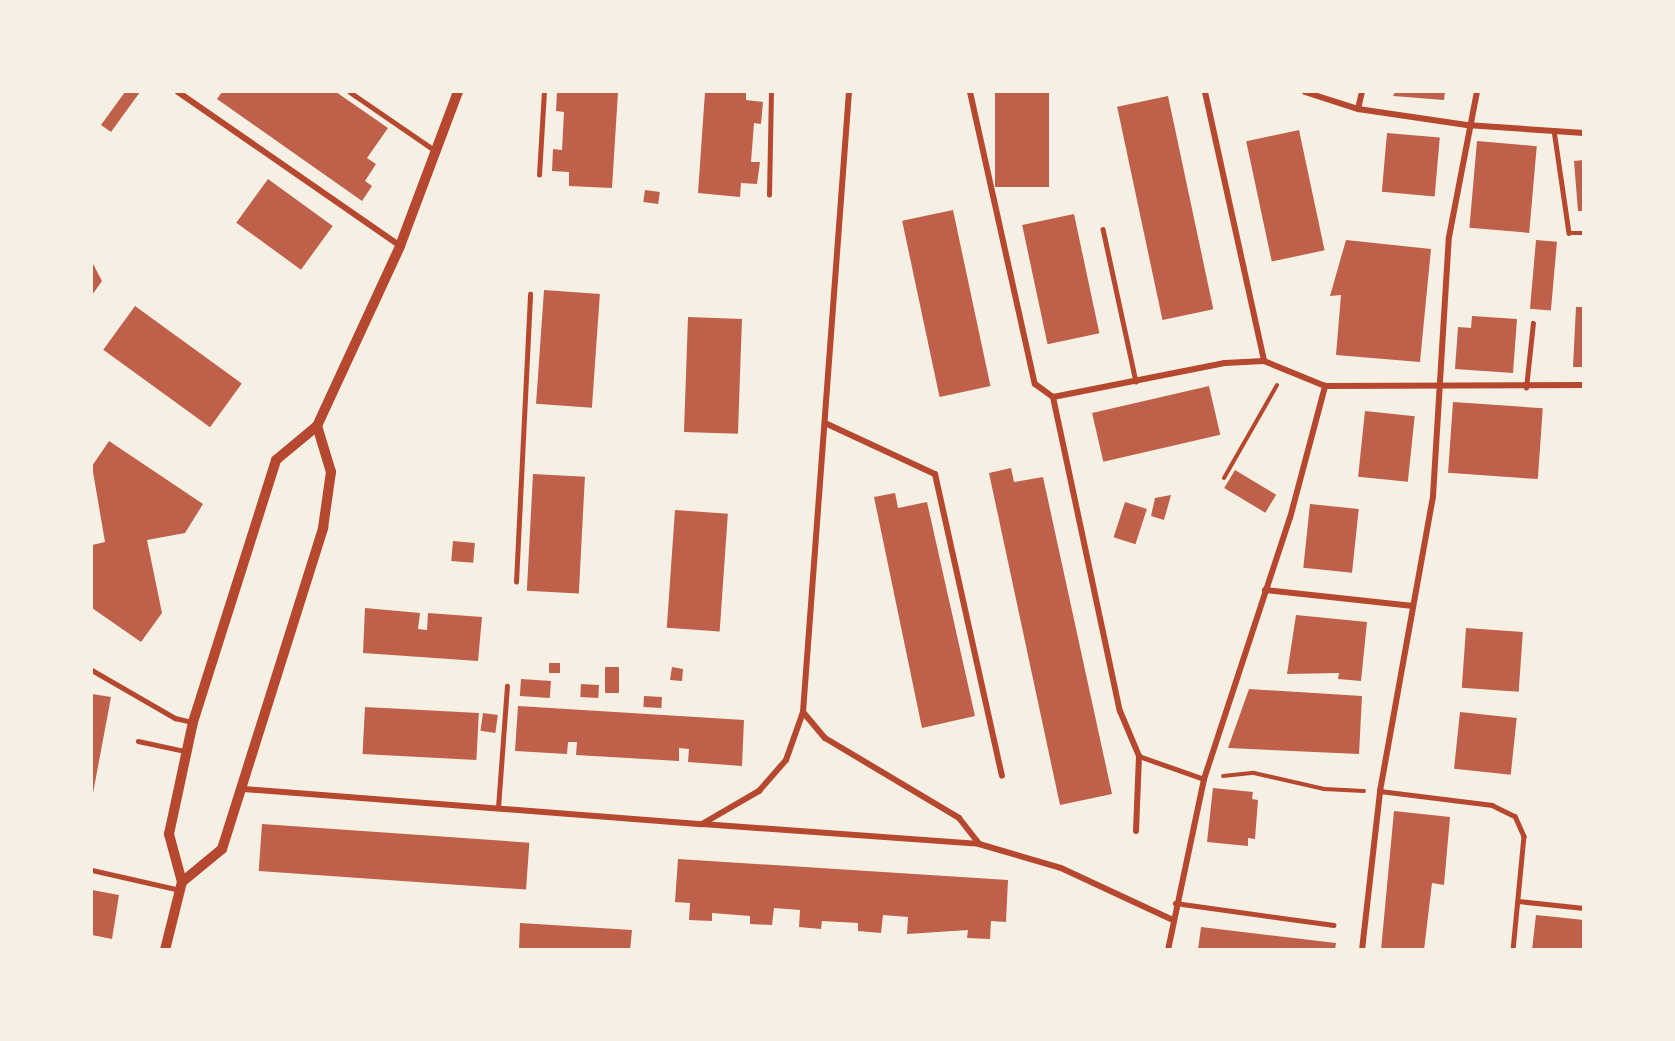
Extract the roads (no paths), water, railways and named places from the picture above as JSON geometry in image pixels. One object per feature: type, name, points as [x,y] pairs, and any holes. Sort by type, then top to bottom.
[{"type":"street","points":[[178,92],[400,246]]},
{"type":"street","points":[[165,950],[181,886],[170,834],[193,722],[276,460],[318,426],[400,246],[458,92]]},
{"type":"street","points":[[702,824],[759,791],[786,760],[803,712],[849,92]]},
{"type":"street","points":[[970,92],[1035,384],[1053,397],[1120,711],[1139,756],[1136,831]]},
{"type":"street","points":[[1205,92],[1264,361]]},
{"type":"street","points":[[1305,92],[1358,109],[1467,125],[1584,133]]},
{"type":"street","points":[[1358,109],[1362,92]]},
{"type":"street","points":[[1362,950],[1380,792],[1433,496],[1449,237],[1467,125],[1477,92]]},
{"type":"street","points":[[1053,397],[1136,381],[1264,361],[1325,386],[1438,388],[1584,386]]},
{"type":"street","points":[[1168,950],[1171,919],[1204,779],[1265,590],[1325,386]]},
{"type":"street","points":[[825,423],[935,474],[1002,776]]},
{"type":"street","points":[[181,886],[222,849],[244,789],[323,528],[331,472],[318,426]]},
{"type":"street","points":[[1265,590],[1413,606]]},
{"type":"street","points":[[803,712],[825,738],[959,818],[979,844]]},
{"type":"street","points":[[244,789],[979,844],[1061,868],[1171,919]]},
{"type":"lane","points":[[350,92],[436,151]]},
{"type":"lane","points":[[539,174],[544,92]]},
{"type":"lane","points":[[769,195],[771,92]]},
{"type":"lane","points":[[1554,130],[1569,233],[1584,233]]},
{"type":"lane","points":[[1103,229],[1136,381]]},
{"type":"lane","points":[[516,582],[530,294]]},
{"type":"lane","points":[[1526,388],[1533,323]]},
{"type":"lane","points":[[92,670],[175,718],[193,722]]},
{"type":"lane","points":[[498,808],[507,686]]},
{"type":"lane","points":[[138,741],[187,751]]},
{"type":"lane","points":[[1139,756],[1204,779]]},
{"type":"lane","points":[[1380,792],[1492,805],[1515,816],[1524,836],[1513,950]]},
{"type":"lane","points":[[92,870],[181,886]]},
{"type":"lane","points":[[1518,901],[1584,908]]},
{"type":"lane","points":[[1175,903],[1333,925]]}]
